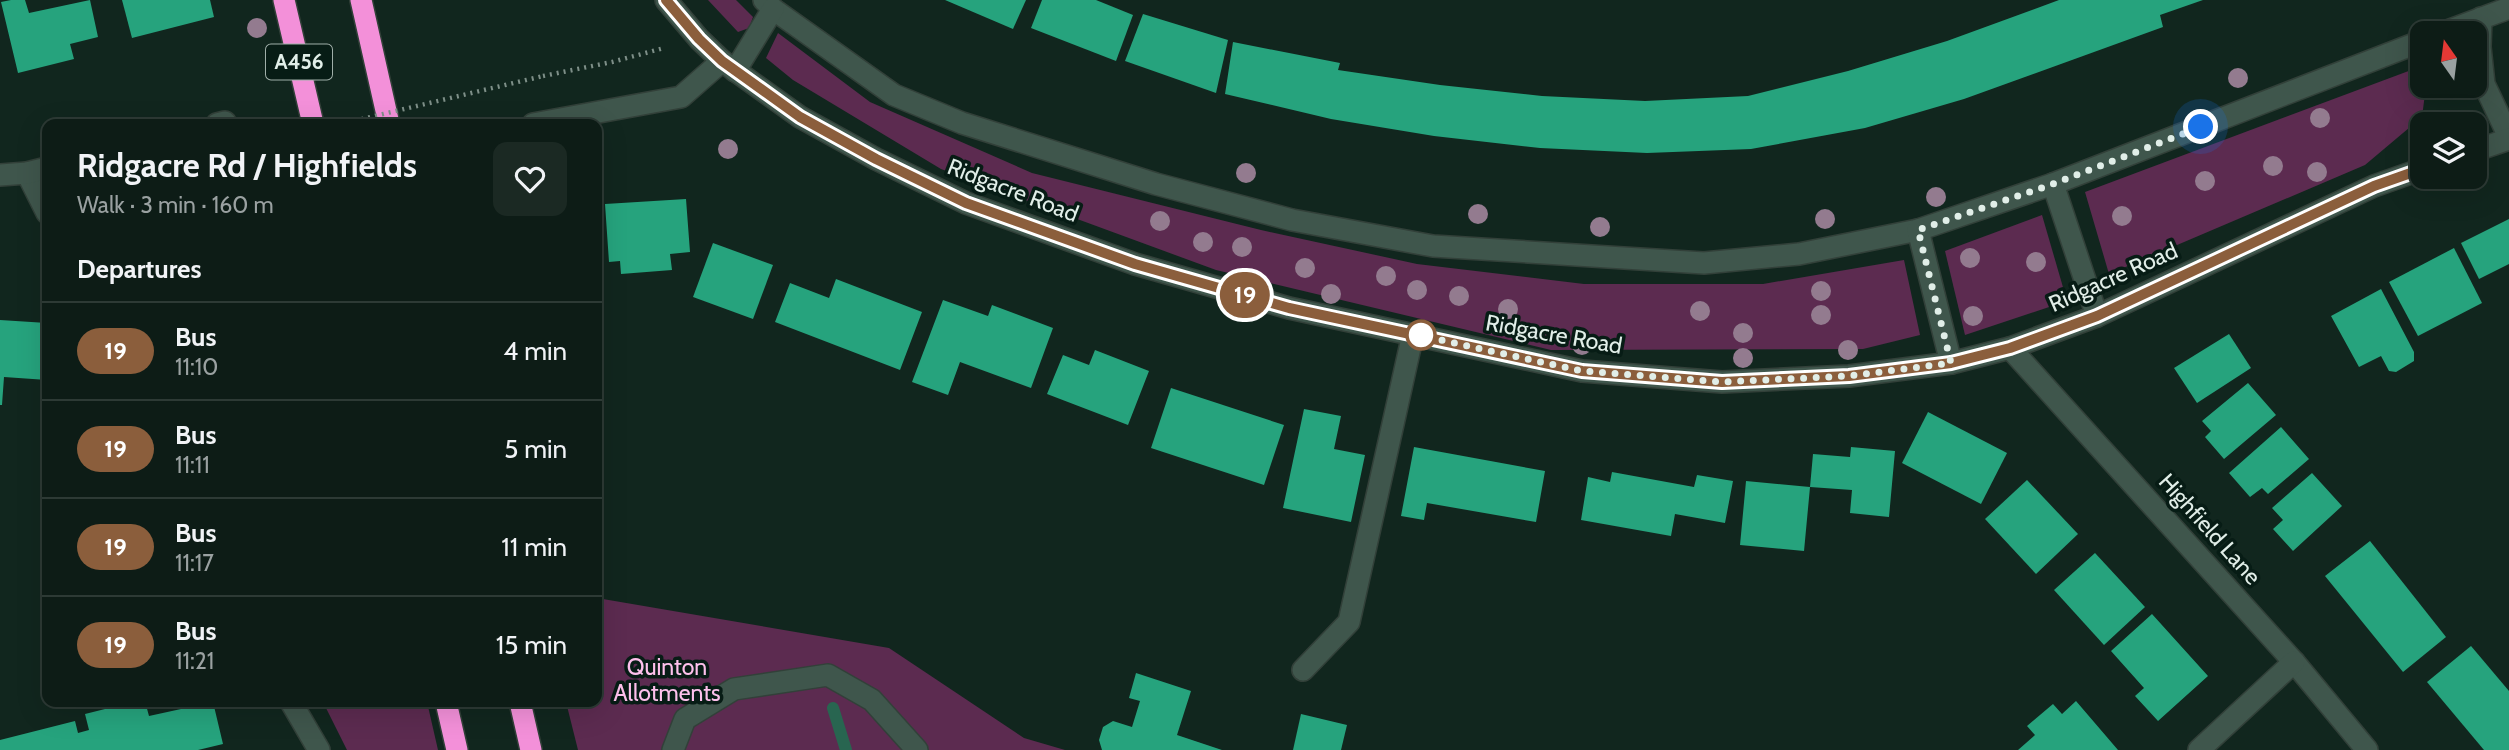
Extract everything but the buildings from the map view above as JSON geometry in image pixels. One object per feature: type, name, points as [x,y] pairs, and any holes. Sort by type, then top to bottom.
[{"type":"highway","name":"A456","points":[[284,0],[312,119]]},
{"type":"highway","points":[[361,0],[388,119]]},
{"type":"highway","points":[[447,707],[457,750]]},
{"type":"highway","points":[[521,707],[531,750]]},
{"type":"street","name":"Ridgacre Road","points":[[666,0],[699,39],[728,66],[800,117],[876,159],[966,203],[1135,264],[1289,308],[1582,371],[1722,382],[1849,376],[1951,363],[2010,348],[2097,316],[2374,186],[2410,173]]},
{"type":"street","name":"Ridgacre Road","points":[[769,5],[894,95],[962,123],[1156,184],[1292,220],[1433,246],[1704,263],[1799,254],[1918,230],[2053,184],[2410,46]]},
{"type":"street","points":[[560,119],[681,97],[728,66],[769,5]]},
{"type":"street","points":[[2474,21],[2509,8]]},
{"type":"street","points":[[2482,18],[2480,47],[2484,84],[2509,138],[2487,146]]},
{"type":"street","points":[[0,175],[37,170],[42,192]]},
{"type":"street","points":[[2053,184],[2097,316]]},
{"type":"street","points":[[1918,230],[1951,363]]},
{"type":"street","points":[[1303,670],[1349,622],[1413,334]]},
{"type":"street","name":"Highfield Lane","points":[[2010,348],[2294,662],[2367,750]]},
{"type":"street","points":[[2199,750],[2294,662]]},
{"type":"street","points":[[673,750],[685,719],[734,689],[828,675],[872,700],[917,750]]},
{"type":"street","points":[[294,707],[319,750]]},
{"type":"path","points":[[362,119],[612,62],[699,39]]},
{"type":"green space","points":[[708,0],[736,0],[753,17],[749,28],[738,32]]},
{"type":"green space","points":[[778,33],[870,102],[1032,173],[1261,230],[1417,264],[1584,284],[1763,284],[1904,260],[1920,335],[1863,349],[1551,350],[1216,270],[941,169],[793,80],[766,58]]},
{"type":"green space","points":[[2410,70],[2410,98],[2424,98],[2423,112],[2410,112],[2410,127],[2365,165],[2109,274],[2085,192]]},
{"type":"green space","points":[[2042,215],[2067,301],[1965,335],[1945,251]]},
{"type":"green space","name":"Quinton Allotments","points":[[602,599],[889,648],[1024,738],[1065,750],[578,750],[567,707],[602,707]]},
{"type":"green space","points":[[326,707],[428,707],[438,750],[347,750]]},
{"type":"waterway","points":[[833,708],[846,750]]},
{"type":"bus line","name":"19","points":[[666,0],[722,61],[800,117],[876,159],[966,203],[1135,264],[1289,308],[1582,371],[1722,382],[1849,376],[1951,363],[2010,348],[2097,316],[2374,186],[2410,173]]},
{"type":"route","points":[[1421,335],[1413,334],[1582,371],[1722,382],[1849,376],[1951,363],[1918,230],[2053,184],[2201,127]]}]
